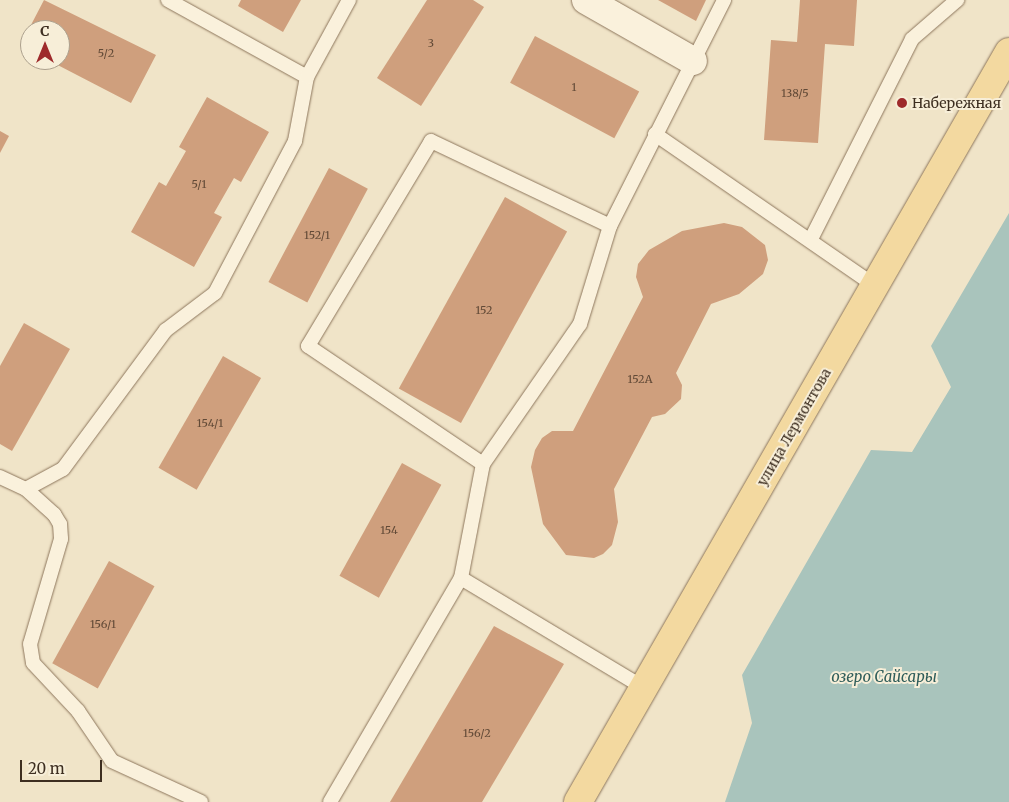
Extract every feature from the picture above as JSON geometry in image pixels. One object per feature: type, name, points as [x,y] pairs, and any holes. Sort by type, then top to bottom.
[{"type":"main road","name":"улица Лермонтова","points":[[578,802],[1009,52]]},
{"type":"street","points":[[586,0],[693,61]]},
{"type":"lane","points":[[168,0],[307,77]]},
{"type":"lane","points":[[26,489],[46,480],[72,461],[166,330],[215,293],[294,142],[307,77],[349,0]]},
{"type":"lane","points":[[330,802],[461,578],[483,464],[580,324],[610,226],[724,0]]},
{"type":"lane","points":[[811,239],[912,39],[957,0]]},
{"type":"lane","points":[[655,134],[811,239],[875,286]]},
{"type":"lane","points":[[483,464],[308,346],[431,142],[610,226]]},
{"type":"lane","points":[[0,478],[26,489],[54,514],[60,524],[61,539],[30,644],[33,663],[78,711],[112,761],[201,802]]},
{"type":"lane","points":[[461,578],[644,688]]},
{"type":"water","name":"озеро Сайсары","points":[[1009,213],[1009,802],[725,802],[752,723],[742,675],[871,450],[912,452],[951,387],[931,346]]},
{"type":"building","points":[[44,0],[156,55],[131,103],[67,70],[70,70],[70,20],[34,20]]},
{"type":"building","points":[[241,0],[301,0],[283,32],[238,6]]},
{"type":"building","points":[[427,0],[473,0],[484,7],[421,106],[377,78]]},
{"type":"building","points":[[658,0],[706,0],[696,21]]},
{"type":"building","points":[[800,0],[857,0],[854,46],[825,44],[818,143],[764,140],[771,40],[797,42]]},
{"type":"building","points":[[535,36],[639,91],[614,138],[510,83]]},
{"type":"building","points":[[207,97],[269,132],[241,182],[234,178],[214,213],[222,217],[194,267],[131,232],[159,182],[166,186],[186,151],[179,147]]},
{"type":"building","points":[[0,131],[9,136],[0,153]]},
{"type":"building","points":[[329,168],[368,189],[307,303],[268,282]]},
{"type":"building","points":[[505,197],[567,231],[461,423],[399,389]]},
{"type":"building","points":[[724,223],[742,227],[765,245],[768,260],[763,274],[739,294],[711,304],[676,373],[682,385],[681,399],[665,414],[652,417],[614,489],[618,522],[612,545],[603,554],[594,558],[566,555],[543,524],[531,467],[535,450],[542,438],[552,431],[573,431],[643,297],[636,277],[638,264],[649,250],[682,231]]},
{"type":"building","points":[[24,323],[70,349],[12,451],[0,444],[0,366]]},
{"type":"building","points":[[223,356],[261,378],[197,490],[158,468]]},
{"type":"building","points":[[402,463],[441,485],[379,598],[339,576]]},
{"type":"building","points":[[109,561],[154,586],[98,689],[52,663]]},
{"type":"building","points":[[494,626],[564,664],[482,802],[390,802]]},
{"type":"place","name":"Набережная","points":[[902,103]]}]
